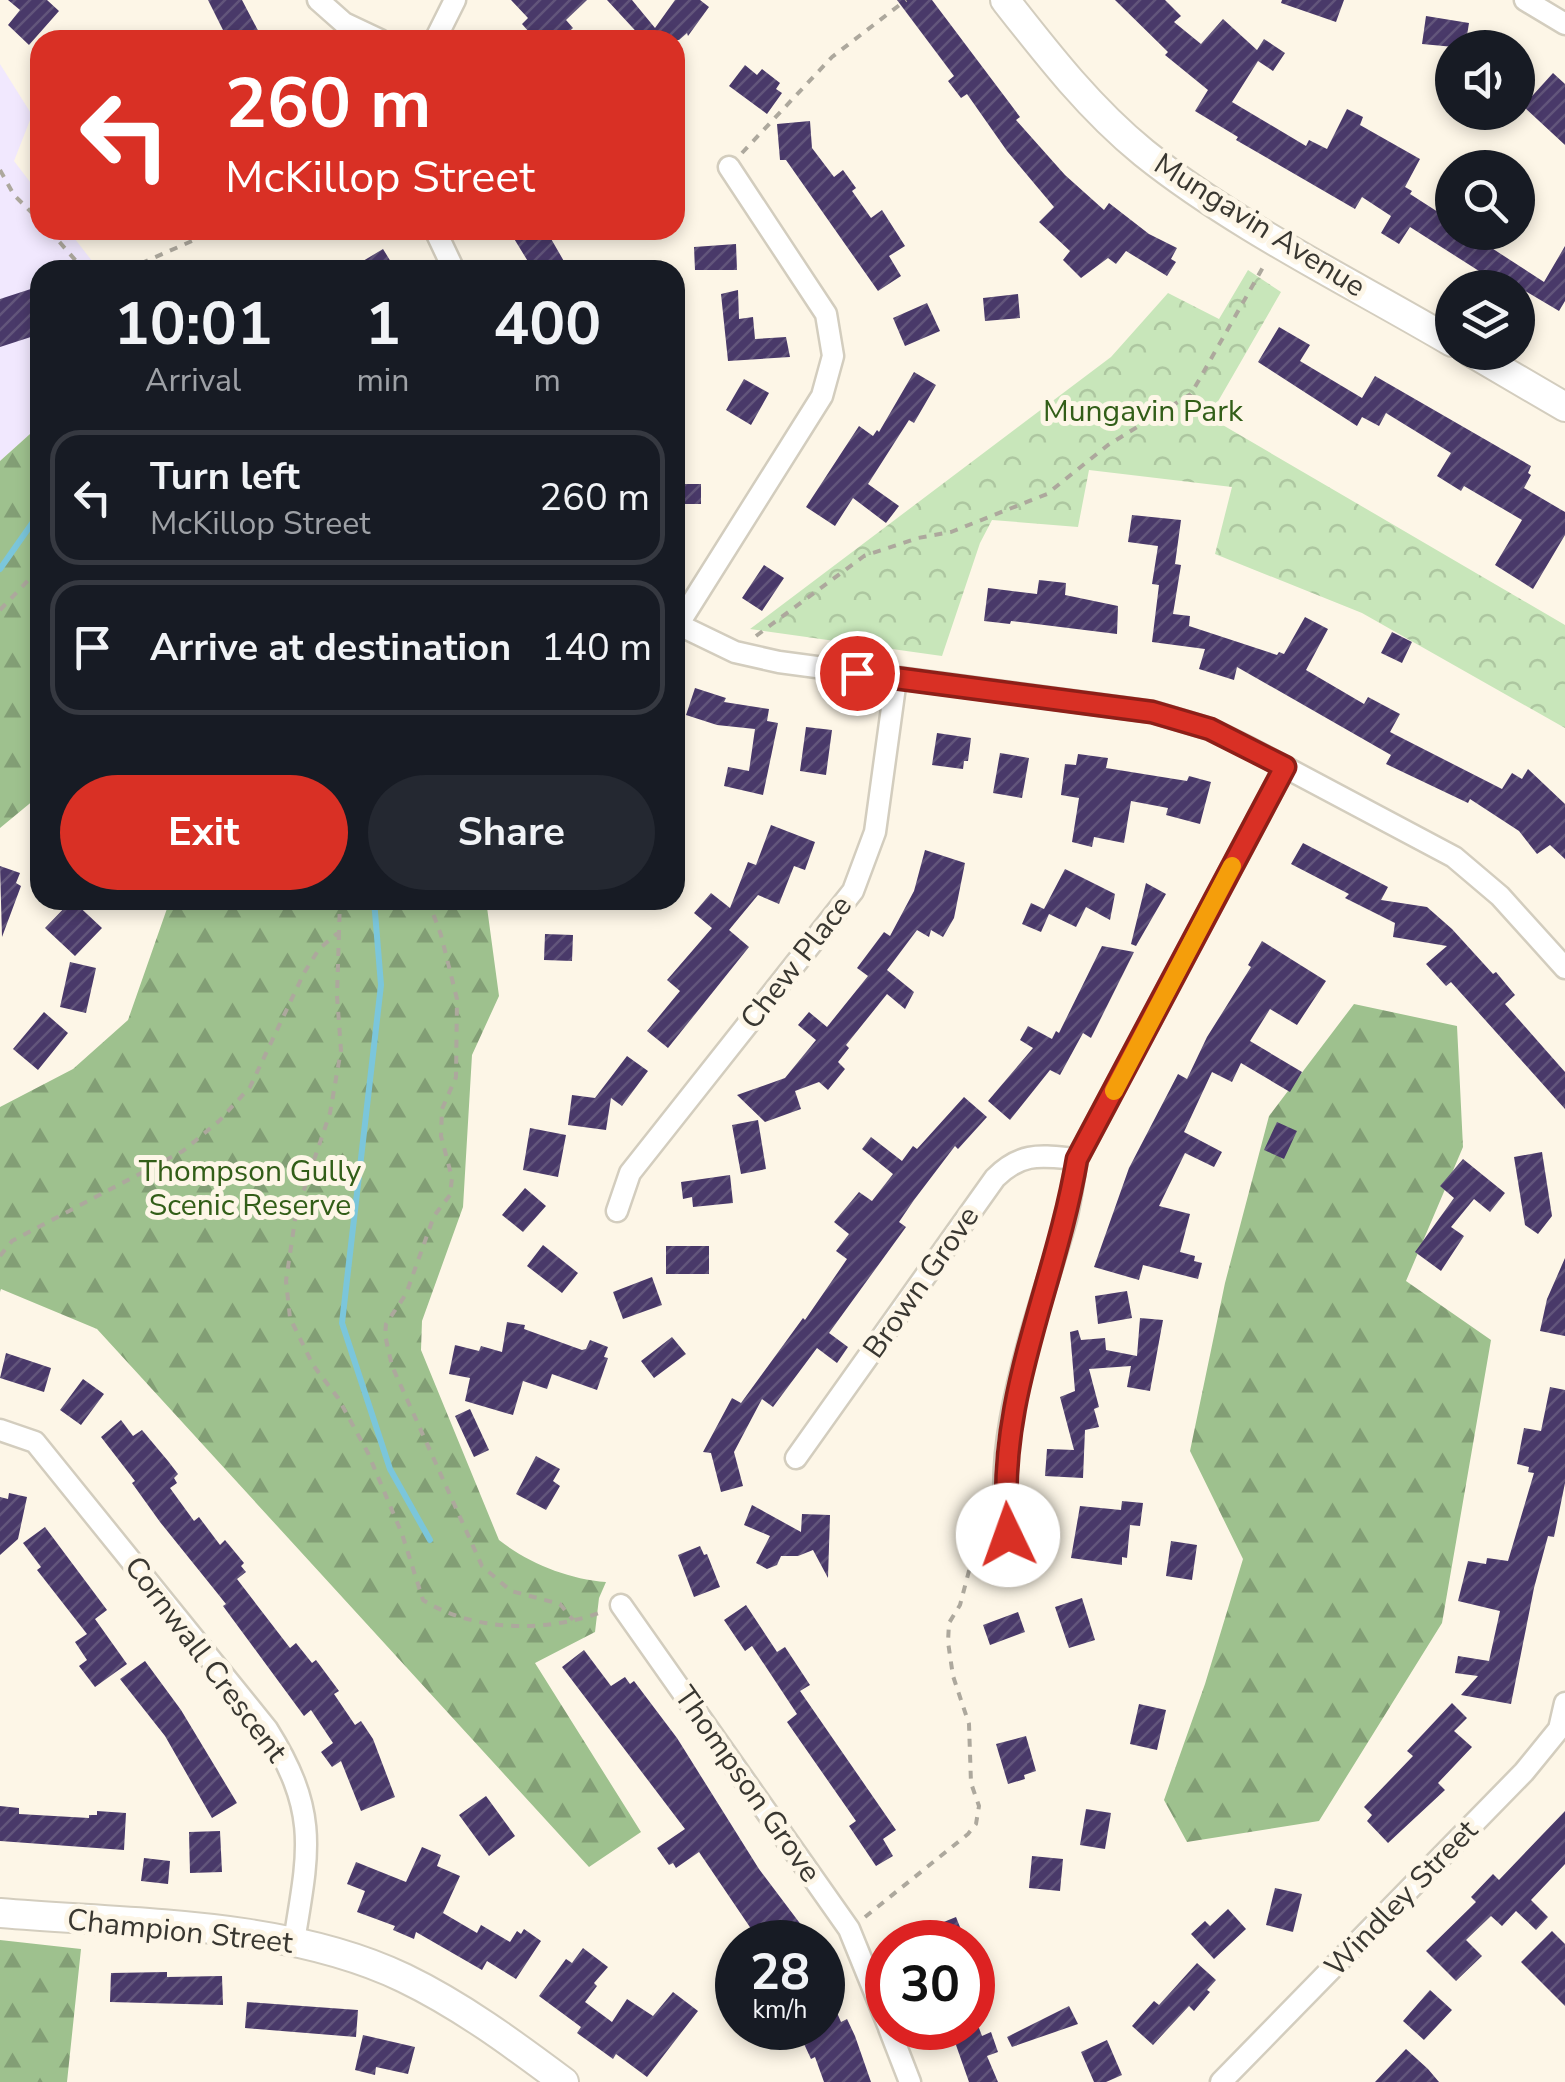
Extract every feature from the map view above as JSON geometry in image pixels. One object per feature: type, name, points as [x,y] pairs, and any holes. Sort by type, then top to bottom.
[{"type":"main road","name":"Mungavin Avenue","points":[[1005,0],[1071,84],[1142,152],[1278,241],[1435,332]]},
{"type":"main road","points":[[1504,370],[1563,402]]},
{"type":"main road","name":"Champion Street","points":[[0,1913],[236,1932],[294,1941],[401,1976],[498,2034],[564,2082]]},
{"type":"street","points":[[318,0],[344,23],[359,30]]},
{"type":"street","points":[[440,30],[455,0]]},
{"type":"street","points":[[1525,0],[1565,24]]},
{"type":"street","points":[[685,610],[822,396],[834,356],[826,314],[729,167]]},
{"type":"street","points":[[685,628],[735,652],[778,662],[1152,712],[1210,729],[1454,858],[1500,896],[1565,968]]},
{"type":"street","name":"Chew Place","points":[[617,1211],[630,1173],[852,891],[875,832],[896,679]]},
{"type":"street","points":[[1017,1553],[1008,1535],[1005,1498],[1015,1393],[1067,1214],[1077,1159],[1285,767]]},
{"type":"street","name":"Brown Grove","points":[[796,1458],[995,1178],[1012,1162],[1028,1158],[1077,1159]]},
{"type":"street","name":"Cornwall Crescent","points":[[0,1430],[35,1442],[268,1730],[288,1762],[301,1794],[307,1825],[304,1882],[294,1941]]},
{"type":"street","name":"Thompson Grove","points":[[621,1605],[849,1929],[865,1969]]},
{"type":"street","name":"Windley Street","points":[[1221,2082],[1524,1772],[1558,1729],[1565,1703]]},
{"type":"street","name":"Thompson Grove","points":[[897,2050],[910,2082]]},
{"type":"path","points":[[729,167],[832,57],[906,0]]},
{"type":"path","points":[[0,170],[14,195],[30,211]]},
{"type":"path","points":[[58,240],[75,260]]},
{"type":"path","points":[[149,260],[194,240]]},
{"type":"path","points":[[735,652],[864,556],[951,532],[1047,494],[1108,446],[1191,394],[1278,241]]},
{"type":"path","points":[[0,610],[30,578]]},
{"type":"path","points":[[340,910],[337,996],[341,1050],[330,1113],[296,1213],[286,1281],[290,1318],[313,1365],[338,1398],[368,1453],[402,1534],[423,1600],[445,1614],[480,1623],[552,1624],[621,1605]]},
{"type":"path","points":[[432,910],[457,999],[456,1077],[442,1109],[442,1136],[452,1178],[450,1195],[434,1216],[406,1294],[386,1324],[388,1350],[482,1566],[511,1591],[560,1604],[572,1620]]},
{"type":"path","points":[[0,1256],[12,1242],[184,1150],[218,1120],[250,1087],[304,973],[319,949],[339,932]]},
{"type":"path","points":[[849,1929],[976,1824],[979,1806],[972,1783],[970,1724],[953,1676],[949,1623],[960,1605],[986,1508],[994,1499],[1005,1498]]},
{"type":"shaded area","points":[[0,64],[30,112],[14,161],[30,182],[30,240],[76,240],[91,260],[30,260],[30,434],[0,461]]},
{"type":"green space","name":"Mungavin Park","points":[[1248,270],[1281,292],[1209,417],[1565,625],[1565,728],[1362,613],[1215,554],[1232,487],[1089,470],[1078,527],[992,520],[980,543],[942,656],[750,629],[1111,357],[1168,293],[1219,319]]},
{"type":"green space","points":[[30,434],[30,803],[0,828],[0,461]]},
{"type":"green space","name":"Thompson Gully Scenic Reserve","points":[[166,910],[487,910],[499,996],[472,1055],[463,1207],[422,1321],[421,1350],[499,1540],[549,1569],[606,1582],[599,1598],[595,1632],[535,1663],[641,1832],[589,1867],[97,1329],[1,1289],[0,1292],[0,1107],[73,1069],[128,1020]]},
{"type":"green space","points":[[1354,1004],[1457,1026],[1463,1147],[1406,1281],[1491,1340],[1442,1623],[1319,1821],[1187,1842],[1164,1800],[1243,1559],[1190,1451],[1225,1283],[1269,1116]]},
{"type":"green space","points":[[0,1940],[81,1949],[67,2082],[0,2082]]},
{"type":"building","points":[[8,0],[47,0],[59,11],[42,30],[30,30],[29,45],[8,25],[20,10]]},
{"type":"building","points":[[208,0],[242,0],[258,30],[223,30]]},
{"type":"building","points":[[511,0],[587,0],[566,20],[571,30],[527,30],[522,24],[528,18]]},
{"type":"building","points":[[607,0],[632,0],[655,28],[675,0],[700,0],[709,7],[688,36],[685,30],[635,30]]},
{"type":"building","points":[[897,0],[932,0],[1020,117],[1016,120],[1065,175],[1104,210],[1109,203],[1149,234],[1177,248],[1171,259],[1176,262],[1167,276],[1126,251],[1116,264],[1108,258],[1081,278],[1063,260],[1070,251],[1039,222],[1054,207],[1007,151],[967,94],[961,98],[948,81],[954,76]]},
{"type":"building","points":[[1115,0],[1165,0],[1181,16],[1174,22],[1201,44],[1223,19],[1257,50],[1264,39],[1285,53],[1273,71],[1258,61],[1232,102],[1306,146],[1309,140],[1327,149],[1347,109],[1363,117],[1360,125],[1420,159],[1405,187],[1435,210],[1435,243],[1410,227],[1399,244],[1381,233],[1391,216],[1362,197],[1355,209],[1236,140],[1238,137],[1195,111],[1208,90],[1165,55],[1168,52]]},
{"type":"building","points":[[1344,0],[1336,22],[1281,3]]},
{"type":"building","points":[[1426,16],[1469,23],[1468,30],[1435,30],[1435,45],[1422,44]]},
{"type":"building","points":[[745,65],[757,75],[762,69],[780,83],[776,89],[782,93],[767,114],[729,86]]},
{"type":"building","points":[[1553,73],[1565,84],[1565,145],[1535,117],[1535,93]]},
{"type":"building","points":[[810,121],[812,148],[834,177],[843,170],[871,218],[882,210],[905,246],[889,256],[901,276],[878,291],[786,160],[780,160],[777,124]]},
{"type":"building","points":[[515,240],[552,240],[563,260],[527,260]]},
{"type":"building","points":[[736,244],[737,270],[695,270],[694,247]]},
{"type":"building","points":[[1565,246],[1565,301],[1559,311],[1535,297],[1535,276],[1544,282]]},
{"type":"building","points":[[383,249],[390,260],[365,260]]},
{"type":"building","points":[[1446,250],[1495,250],[1526,270],[1477,270]]},
{"type":"building","points":[[30,289],[30,337],[0,347],[0,299]]},
{"type":"building","points":[[738,290],[739,319],[753,317],[755,339],[786,337],[790,357],[728,361],[721,294]]},
{"type":"building","points":[[1018,294],[1020,318],[985,321],[983,298]]},
{"type":"building","points":[[927,303],[940,331],[905,346],[893,318]]},
{"type":"building","points":[[1279,327],[1310,345],[1300,361],[1362,398],[1375,376],[1531,466],[1524,488],[1565,512],[1565,535],[1533,589],[1495,565],[1522,520],[1464,486],[1461,491],[1437,476],[1451,453],[1386,413],[1379,426],[1362,417],[1357,426],[1258,362]]},
{"type":"building","points":[[914,372],[936,385],[914,423],[909,420],[868,484],[899,506],[886,523],[853,498],[835,526],[806,507],[859,426],[873,436],[879,432]]},
{"type":"building","points":[[744,379],[769,393],[751,425],[726,410]]},
{"type":"building","points":[[685,484],[701,484],[701,504],[685,504]]},
{"type":"building","points":[[1132,515],[1181,520],[1175,564],[1181,565],[1173,614],[1190,616],[1189,626],[1277,655],[1284,654],[1305,617],[1328,629],[1306,670],[1364,704],[1368,697],[1400,714],[1390,732],[1502,789],[1512,773],[1522,779],[1528,769],[1565,804],[1565,859],[1550,845],[1537,854],[1519,831],[1470,799],[1468,803],[1386,764],[1391,755],[1237,667],[1234,680],[1199,669],[1205,649],[1152,642],[1159,585],[1152,584],[1158,546],[1128,542]]},
{"type":"building","points":[[764,565],[784,578],[762,611],[742,598]]},
{"type":"building","points":[[1039,580],[1066,583],[1065,595],[1118,606],[1117,634],[984,621],[988,588],[1037,594]]},
{"type":"building","points":[[1392,632],[1412,642],[1402,663],[1381,653]]},
{"type":"building","points":[[695,688],[726,698],[724,702],[769,709],[767,721],[778,723],[763,795],[724,786],[728,767],[749,771],[755,729],[717,725],[686,715]]},
{"type":"building","points":[[806,727],[832,730],[826,775],[800,771]]},
{"type":"building","points":[[937,733],[971,738],[963,769],[932,765]]},
{"type":"building","points":[[1000,753],[1029,758],[1022,798],[993,793]]},
{"type":"building","points":[[1078,754],[1108,758],[1106,768],[1187,781],[1189,776],[1211,782],[1200,824],[1166,815],[1168,808],[1131,801],[1124,843],[1094,837],[1092,847],[1072,842],[1079,798],[1061,795],[1065,764],[1076,765]]},
{"type":"building","points":[[771,825],[815,842],[805,870],[794,866],[779,904],[758,895],[729,930],[749,947],[668,1048],[647,1031],[680,991],[667,980],[712,928],[694,913],[711,893],[730,908],[748,862],[756,865]]},
{"type":"building","points":[[1303,843],[1388,887],[1381,900],[1427,907],[1493,974],[1496,972],[1515,995],[1505,1004],[1565,1072],[1565,1109],[1451,982],[1446,986],[1426,964],[1447,946],[1393,937],[1395,923],[1291,864]]},
{"type":"building","points":[[925,850],[965,863],[954,918],[943,937],[931,930],[929,937],[917,930],[887,970],[914,992],[905,1009],[887,994],[846,1045],[849,1048],[838,1062],[845,1069],[828,1090],[819,1082],[795,1091],[801,1109],[765,1122],[737,1095],[785,1078],[816,1040],[798,1025],[809,1012],[827,1027],[868,976],[857,968],[884,932],[890,936],[914,891]]},
{"type":"building","points":[[0,866],[20,873],[16,883],[21,886],[2,937]]},
{"type":"building","points":[[1065,869],[1115,894],[1110,920],[1086,907],[1076,927],[1049,914],[1041,932],[1022,924],[1031,903],[1044,909]]},
{"type":"building","points":[[1146,883],[1166,894],[1136,946],[1131,944]]},
{"type":"building","points":[[62,910],[83,910],[102,928],[75,956],[45,928]]},
{"type":"building","points":[[545,934],[573,935],[572,961],[544,960]]},
{"type":"building","points":[[1262,941],[1326,981],[1297,1025],[1270,1009],[1250,1041],[1302,1072],[1290,1092],[1241,1063],[1232,1082],[1212,1072],[1184,1132],[1222,1152],[1214,1167],[1185,1153],[1159,1206],[1190,1214],[1180,1252],[1195,1256],[1194,1261],[1202,1263],[1198,1279],[1143,1265],[1139,1280],[1094,1267],[1129,1168],[1178,1074],[1187,1079]]},
{"type":"building","points":[[1102,946],[1134,952],[1091,1038],[1083,1033],[1060,1075],[1050,1070],[1010,1120],[988,1101],[1033,1048],[1020,1040],[1028,1026],[1052,1039],[1056,1031],[1059,1033]]},
{"type":"building","points":[[70,962],[96,968],[86,1013],[60,1007]]},
{"type":"building","points":[[44,1012],[68,1033],[38,1070],[13,1049]]},
{"type":"building","points":[[627,1056],[648,1071],[622,1106],[611,1098],[606,1130],[568,1125],[572,1095],[595,1098]]},
{"type":"building","points":[[964,1097],[987,1117],[958,1149],[955,1146],[914,1200],[899,1222],[906,1227],[829,1333],[848,1347],[837,1363],[817,1348],[773,1407],[762,1399],[734,1452],[743,1486],[721,1492],[711,1453],[703,1452],[732,1398],[741,1403],[847,1259],[836,1251],[849,1234],[834,1222],[859,1192],[872,1201],[893,1174],[862,1149],[871,1137],[902,1161]]},
{"type":"building","points":[[758,1120],[766,1169],[741,1174],[732,1125]]},
{"type":"building","points":[[1277,1122],[1297,1131],[1284,1159],[1264,1150]]},
{"type":"building","points":[[530,1128],[566,1135],[558,1177],[523,1170]]},
{"type":"building","points":[[1542,1152],[1552,1216],[1538,1234],[1525,1225],[1514,1157]]},
{"type":"building","points":[[1463,1159],[1505,1193],[1490,1212],[1474,1199],[1451,1227],[1464,1236],[1441,1271],[1415,1252],[1454,1198],[1440,1186]]},
{"type":"building","points":[[730,1175],[733,1203],[693,1207],[692,1197],[683,1199],[681,1182]]},
{"type":"building","points":[[525,1188],[546,1206],[523,1232],[502,1215]]},
{"type":"building","points":[[543,1245],[578,1273],[562,1293],[527,1266]]},
{"type":"building","points":[[666,1246],[709,1246],[709,1274],[666,1274]]},
{"type":"building","points":[[1565,1258],[1565,1336],[1540,1331],[1547,1299]]},
{"type":"building","points":[[652,1277],[662,1305],[623,1319],[613,1292]]},
{"type":"building","points":[[1127,1291],[1132,1318],[1098,1324],[1095,1296]]},
{"type":"building","points":[[1140,1318],[1163,1320],[1150,1391],[1127,1387],[1131,1366],[1089,1369],[1099,1407],[1094,1409],[1099,1427],[1085,1430],[1083,1478],[1045,1476],[1047,1449],[1074,1450],[1060,1397],[1075,1391],[1070,1332],[1078,1330],[1081,1340],[1105,1338],[1106,1350],[1137,1356]]},
{"type":"building","points":[[507,1322],[525,1325],[524,1329],[582,1350],[590,1340],[608,1347],[597,1390],[552,1374],[547,1389],[523,1381],[513,1415],[465,1401],[470,1378],[449,1374],[455,1345],[502,1352]]},
{"type":"building","points":[[672,1337],[686,1354],[654,1378],[641,1361]]},
{"type":"building","points":[[6,1353],[51,1368],[44,1392],[0,1378]]},
{"type":"building","points":[[83,1379],[104,1394],[81,1425],[60,1410]]},
{"type":"building","points":[[1550,1387],[1565,1390],[1565,1483],[1554,1537],[1548,1536],[1534,1588],[1511,1704],[1461,1695],[1478,1676],[1455,1673],[1458,1656],[1489,1661],[1500,1611],[1458,1601],[1468,1561],[1508,1561],[1534,1473],[1517,1464],[1524,1428],[1541,1431]]},
{"type":"building","points":[[470,1409],[489,1450],[474,1457],[455,1416]]},
{"type":"building","points":[[121,1420],[133,1436],[142,1430],[168,1461],[178,1474],[174,1478],[177,1483],[170,1488],[194,1521],[199,1517],[220,1545],[225,1540],[244,1563],[241,1566],[246,1572],[237,1579],[290,1648],[296,1643],[312,1663],[316,1660],[339,1691],[334,1694],[355,1725],[361,1721],[373,1739],[395,1797],[361,1811],[341,1761],[332,1767],[321,1752],[333,1743],[311,1710],[304,1716],[101,1437]]},
{"type":"building","points":[[536,1456],[560,1469],[553,1481],[560,1486],[546,1510],[516,1494]]},
{"type":"building","points":[[9,1493],[27,1497],[18,1539],[0,1555],[0,1497],[8,1499]]},
{"type":"building","points":[[1122,1501],[1143,1503],[1140,1526],[1130,1525],[1127,1558],[1122,1557],[1122,1565],[1071,1558],[1080,1506],[1121,1510]]},
{"type":"building","points":[[752,1505],[801,1532],[802,1514],[830,1515],[828,1578],[813,1550],[798,1556],[781,1556],[777,1565],[767,1569],[756,1563],[770,1536],[744,1525]]},
{"type":"building","points":[[45,1527],[107,1610],[95,1619],[127,1664],[95,1687],[79,1666],[87,1660],[75,1642],[87,1634],[37,1570],[41,1567],[23,1543]]},
{"type":"building","points":[[1171,1541],[1197,1545],[1192,1580],[1166,1576]]},
{"type":"building","points":[[700,1546],[720,1587],[694,1597],[678,1555]]},
{"type":"building","points":[[1082,1598],[1095,1640],[1069,1648],[1055,1607]]},
{"type":"building","points":[[746,1605],[777,1652],[785,1647],[810,1685],[800,1691],[896,1830],[883,1839],[893,1856],[876,1866],[849,1826],[856,1821],[787,1722],[797,1714],[752,1646],[745,1651],[724,1620]]},
{"type":"building","points":[[1018,1612],[1025,1632],[990,1645],[983,1625]]},
{"type":"building","points":[[584,1650],[611,1686],[625,1677],[630,1684],[634,1681],[677,1738],[759,1869],[797,1920],[745,1920],[699,1852],[676,1868],[673,1863],[669,1865],[657,1848],[685,1829],[562,1667]]},
{"type":"building","points":[[145,1661],[181,1710],[237,1803],[212,1818],[165,1736],[120,1679]]},
{"type":"building","points":[[1452,1703],[1467,1718],[1454,1731],[1472,1747],[1438,1783],[1445,1790],[1388,1843],[1367,1821],[1372,1815],[1364,1807],[1413,1756],[1407,1751]]},
{"type":"building","points":[[1139,1704],[1166,1710],[1157,1750],[1130,1744]]},
{"type":"building","points":[[1026,1736],[1036,1771],[1008,1784],[996,1744]]},
{"type":"building","points":[[486,1796],[515,1836],[489,1856],[459,1815]]},
{"type":"building","points":[[0,1806],[19,1808],[19,1814],[89,1818],[97,1815],[97,1811],[126,1813],[124,1850],[0,1841]]},
{"type":"building","points":[[1086,1809],[1111,1813],[1105,1849],[1080,1845]]},
{"type":"building","points":[[1565,1811],[1565,1864],[1531,1900],[1548,1917],[1536,1930],[1516,1911],[1502,1926],[1491,1916],[1466,1940],[1482,1956],[1456,1981],[1426,1951],[1476,1902],[1471,1897],[1493,1874],[1499,1880]]},
{"type":"building","points":[[220,1831],[222,1872],[190,1873],[189,1832]]},
{"type":"building","points":[[422,1847],[441,1855],[437,1866],[460,1876],[443,1913],[477,1933],[481,1925],[510,1942],[517,1931],[521,1934],[524,1929],[541,1941],[516,1979],[487,1961],[482,1970],[416,1932],[414,1939],[393,1930],[395,1926],[357,1912],[365,1891],[347,1884],[356,1862],[406,1882]]},
{"type":"building","points":[[1032,1856],[1063,1859],[1060,1891],[1029,1888]]},
{"type":"building","points":[[144,1858],[170,1861],[168,1884],[141,1881]]},
{"type":"building","points":[[1275,1888],[1302,1894],[1293,1932],[1266,1925]]},
{"type":"building","points":[[1228,1909],[1246,1929],[1214,1959],[1191,1934],[1205,1921],[1210,1926]]},
{"type":"building","points":[[1552,1931],[1565,1944],[1565,2006],[1521,1962]]},
{"type":"building","points":[[583,1948],[608,1967],[585,2002],[612,2022],[627,1999],[653,2016],[673,1992],[698,2011],[647,2077],[577,2033],[581,2027],[539,1996],[566,1959],[572,1963]]},
{"type":"building","points":[[1197,1963],[1216,1980],[1207,1990],[1210,1992],[1194,2011],[1189,2006],[1153,2045],[1132,2026],[1154,2001],[1159,2005]]},
{"type":"building","points":[[167,1972],[167,1977],[222,1976],[223,2005],[110,2002],[111,1973]]},
{"type":"building","points":[[1430,1990],[1452,2010],[1424,2040],[1403,2021]]},
{"type":"building","points":[[247,2002],[358,2010],[356,2037],[245,2028]]},
{"type":"building","points":[[1069,2006],[1078,2024],[1012,2047],[1007,2037]]},
{"type":"building","points":[[847,2019],[871,2082],[824,2082],[815,2057],[811,2059],[807,2050],[845,2050]]},
{"type":"building","points":[[363,2035],[415,2047],[408,2074],[376,2067],[375,2075],[355,2070]]},
{"type":"building","points":[[1107,2040],[1122,2075],[1094,2082],[1081,2052]]},
{"type":"building","points":[[995,2043],[998,2052],[987,2056],[998,2082],[969,2082],[958,2050],[995,2050]]},
{"type":"building","points":[[1406,2049],[1428,2069],[1439,2082],[1375,2082]]},
{"type":"waterway","points":[[0,569],[30,526]]},
{"type":"waterway","points":[[375,910],[381,985],[342,1323],[390,1469],[430,1540]]},
{"type":"slow traffic","points":[[1114,1091],[1232,866]]},
{"type":"route","points":[[857,673],[1152,712],[1210,729],[1285,767],[1077,1159],[1067,1214],[1015,1393],[1005,1498],[1008,1535]]}]
